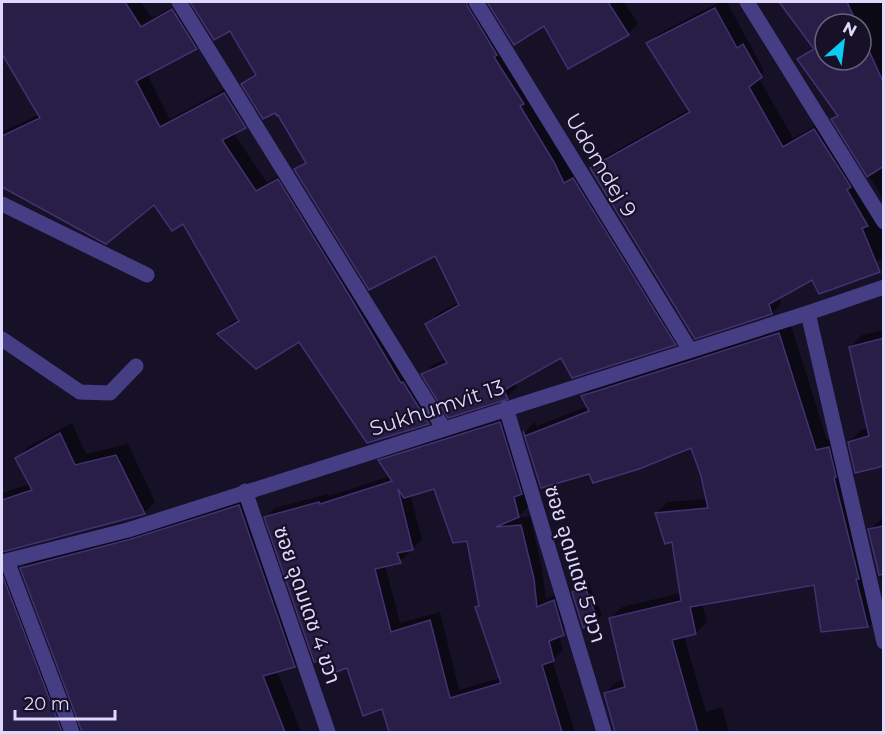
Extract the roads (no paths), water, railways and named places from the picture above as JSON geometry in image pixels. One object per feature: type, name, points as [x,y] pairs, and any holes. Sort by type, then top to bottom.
[{"type":"street","points":[[179,2],[444,429]]},
{"type":"street","name":"Udomdej 9","points":[[476,2],[690,350]]},
{"type":"street","points":[[747,2],[884,222]]},
{"type":"street","points":[[2,204],[147,275]]},
{"type":"street","name":"Sukhumvit 13","points":[[4,562],[128,530],[884,287]]},
{"type":"street","points":[[808,313],[884,642]]},
{"type":"street","points":[[2,339],[80,392],[110,393],[136,366]]},
{"type":"street","name":"ซอย อุดมเดช 5 ขวา","points":[[506,408],[604,732]]},
{"type":"street","name":"ซอย อุดมเดช 4 ขวา","points":[[245,491],[328,732]]},
{"type":"street","points":[[4,562],[72,732]]}]
